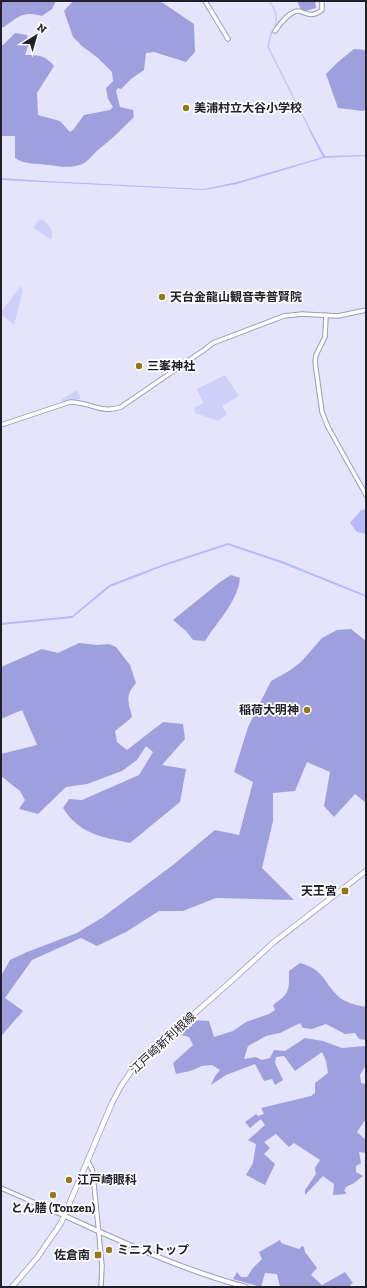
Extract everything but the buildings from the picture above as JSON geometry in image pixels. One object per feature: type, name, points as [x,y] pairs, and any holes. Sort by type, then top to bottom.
[{"type":"main road","name":"江戸崎新利根線","points":[[12,1287],[52,1238],[65,1216],[116,1094],[137,1064],[274,942],[366,871]]},
{"type":"main road","points":[[65,1216],[199,1273],[246,1287]]},
{"type":"street","points":[[205,1],[228,39]]},
{"type":"street","points":[[276,30],[294,12],[299,11],[307,14],[314,14],[319,12],[322,10],[322,1]]},
{"type":"street","points":[[1,426],[70,402],[82,403],[103,409],[115,409],[128,403],[213,343],[284,316],[302,314],[338,316],[366,310]]},
{"type":"street","points":[[326,315],[325,337],[316,355],[315,362],[322,412],[329,429],[366,495]]},
{"type":"street","points":[[88,1162],[93,1174],[99,1231],[102,1266],[101,1287]]},
{"type":"street","points":[[1,1188],[65,1216]]},
{"type":"shaded area","points":[[1,1],[56,1],[52,9],[42,16],[25,14],[4,27],[1,27]]},
{"type":"shaded area","points":[[73,1],[158,1],[163,3],[194,24],[195,52],[186,62],[154,52],[146,53],[144,70],[131,79],[121,89],[118,88],[116,91],[120,107],[133,110],[134,117],[86,162],[76,166],[65,167],[23,162],[15,158],[15,136],[1,136],[1,45],[3,45],[15,33],[27,35],[28,46],[25,55],[41,56],[54,66],[37,93],[38,115],[60,121],[70,132],[84,115],[110,110],[113,107],[108,99],[106,88],[113,81],[112,72],[73,37],[64,11]]},
{"type":"shaded area","points":[[297,1],[315,1],[316,8],[302,12]]},
{"type":"shaded area","points":[[354,49],[366,50],[366,109],[363,111],[338,108],[326,74]]},
{"type":"shaded area","points":[[310,129],[325,156],[366,156],[324,158],[237,184],[204,190],[1,180],[1,178],[204,189],[237,182],[323,157],[309,130]]},
{"type":"shaded area","points":[[42,219],[51,228],[51,240],[34,228],[37,221]]},
{"type":"shaded area","points":[[21,286],[23,290],[14,325],[1,314],[1,312]]},
{"type":"shaded area","points":[[225,375],[239,396],[222,406],[227,414],[218,421],[195,413],[194,408],[203,403],[197,389]]},
{"type":"shaded area","points":[[77,390],[81,399],[61,402],[62,399]]},
{"type":"shaded area","points":[[365,509],[366,534],[357,532],[350,523],[361,510]]},
{"type":"shaded area","points":[[228,543],[282,561],[366,595],[366,597],[281,563],[228,545],[164,566],[110,587],[72,618],[1,625],[1,623],[72,616],[109,585],[164,564]]},
{"type":"shaded area","points":[[231,575],[240,578],[231,603],[205,641],[193,640],[186,631],[173,620],[220,582]]},
{"type":"shaded area","points":[[351,629],[366,641],[366,803],[355,794],[334,817],[324,806],[330,772],[307,762],[295,791],[273,793],[273,821],[262,868],[294,900],[216,898],[183,911],[159,911],[126,932],[97,946],[81,938],[32,960],[5,998],[23,1011],[2,1035],[1,976],[10,960],[77,933],[103,917],[173,865],[215,830],[239,835],[253,782],[234,772],[248,727],[271,681],[301,662],[322,638],[337,630]]},
{"type":"shaded area","points":[[79,643],[98,645],[109,644],[116,647],[130,665],[136,683],[130,692],[128,699],[132,716],[115,731],[117,742],[127,750],[163,722],[183,724],[185,739],[162,765],[186,769],[180,802],[130,843],[110,839],[84,829],[69,817],[63,808],[69,799],[82,800],[139,775],[153,752],[146,746],[137,760],[122,771],[87,784],[66,787],[38,814],[19,809],[25,800],[20,791],[1,776],[1,754],[37,745],[22,710],[1,719],[1,667],[42,649],[58,653]]},
{"type":"shaded area","points":[[300,963],[318,972],[332,990],[343,1000],[366,1007],[366,1040],[359,1039],[355,1033],[345,1034],[326,1024],[312,1029],[303,1028],[300,1023],[280,1033],[266,1036],[248,1046],[244,1059],[256,1057],[262,1060],[270,1058],[274,1050],[285,1051],[305,1038],[323,1041],[342,1048],[364,1046],[366,1048],[366,1065],[360,1075],[361,1083],[366,1084],[366,1119],[357,1132],[366,1140],[366,1153],[359,1152],[361,1163],[356,1166],[356,1172],[363,1176],[346,1187],[344,1191],[346,1194],[333,1195],[334,1184],[323,1176],[305,1195],[305,1190],[316,1174],[315,1168],[320,1160],[294,1143],[289,1147],[276,1134],[264,1142],[270,1148],[264,1154],[275,1164],[265,1185],[246,1175],[253,1163],[256,1144],[248,1140],[265,1125],[261,1119],[250,1128],[245,1122],[256,1114],[258,1116],[264,1114],[261,1108],[311,1096],[315,1093],[315,1083],[328,1073],[326,1061],[322,1052],[295,1071],[284,1056],[276,1057],[275,1063],[283,1080],[275,1085],[272,1079],[264,1081],[255,1064],[226,1075],[211,1085],[215,1076],[220,1070],[212,1065],[202,1066],[190,1071],[176,1074],[173,1063],[193,1045],[189,1037],[177,1033],[192,1020],[209,1021],[214,1037],[233,1031],[246,1022],[269,1014],[275,1010],[273,1005],[286,994],[289,983],[289,971]]},
{"type":"shaded area","points":[[280,1240],[281,1243],[299,1249],[302,1246],[304,1247],[305,1252],[317,1268],[311,1275],[322,1285],[345,1272],[353,1283],[348,1287],[280,1287],[277,1274],[265,1273],[261,1287],[233,1279],[237,1272],[241,1277],[247,1277],[262,1259],[259,1252]]},
{"type":"waterway","points":[[269,1],[275,12],[275,26]]},
{"type":"waterway","points":[[272,31],[268,47],[310,130]]},
{"type":"place","name":"美浦村立大谷小学校","points":[[186,108]]},
{"type":"place","name":"天台金龍山観音寺普賢院","points":[[162,297]]},
{"type":"place","name":"三峯神社","points":[[139,366]]},
{"type":"place","name":"稲荷大明神","points":[[307,710]]},
{"type":"place","name":"天王宮","points":[[345,891]]},
{"type":"place","name":"江戸崎眼科","points":[[69,1180]]},
{"type":"place","name":"とん膳 (Tonzen)","points":[[53,1195]]},
{"type":"place","name":"ミニストップ","points":[[109,1250]]},
{"type":"place","name":"佐倉南","points":[[98,1255]]}]
